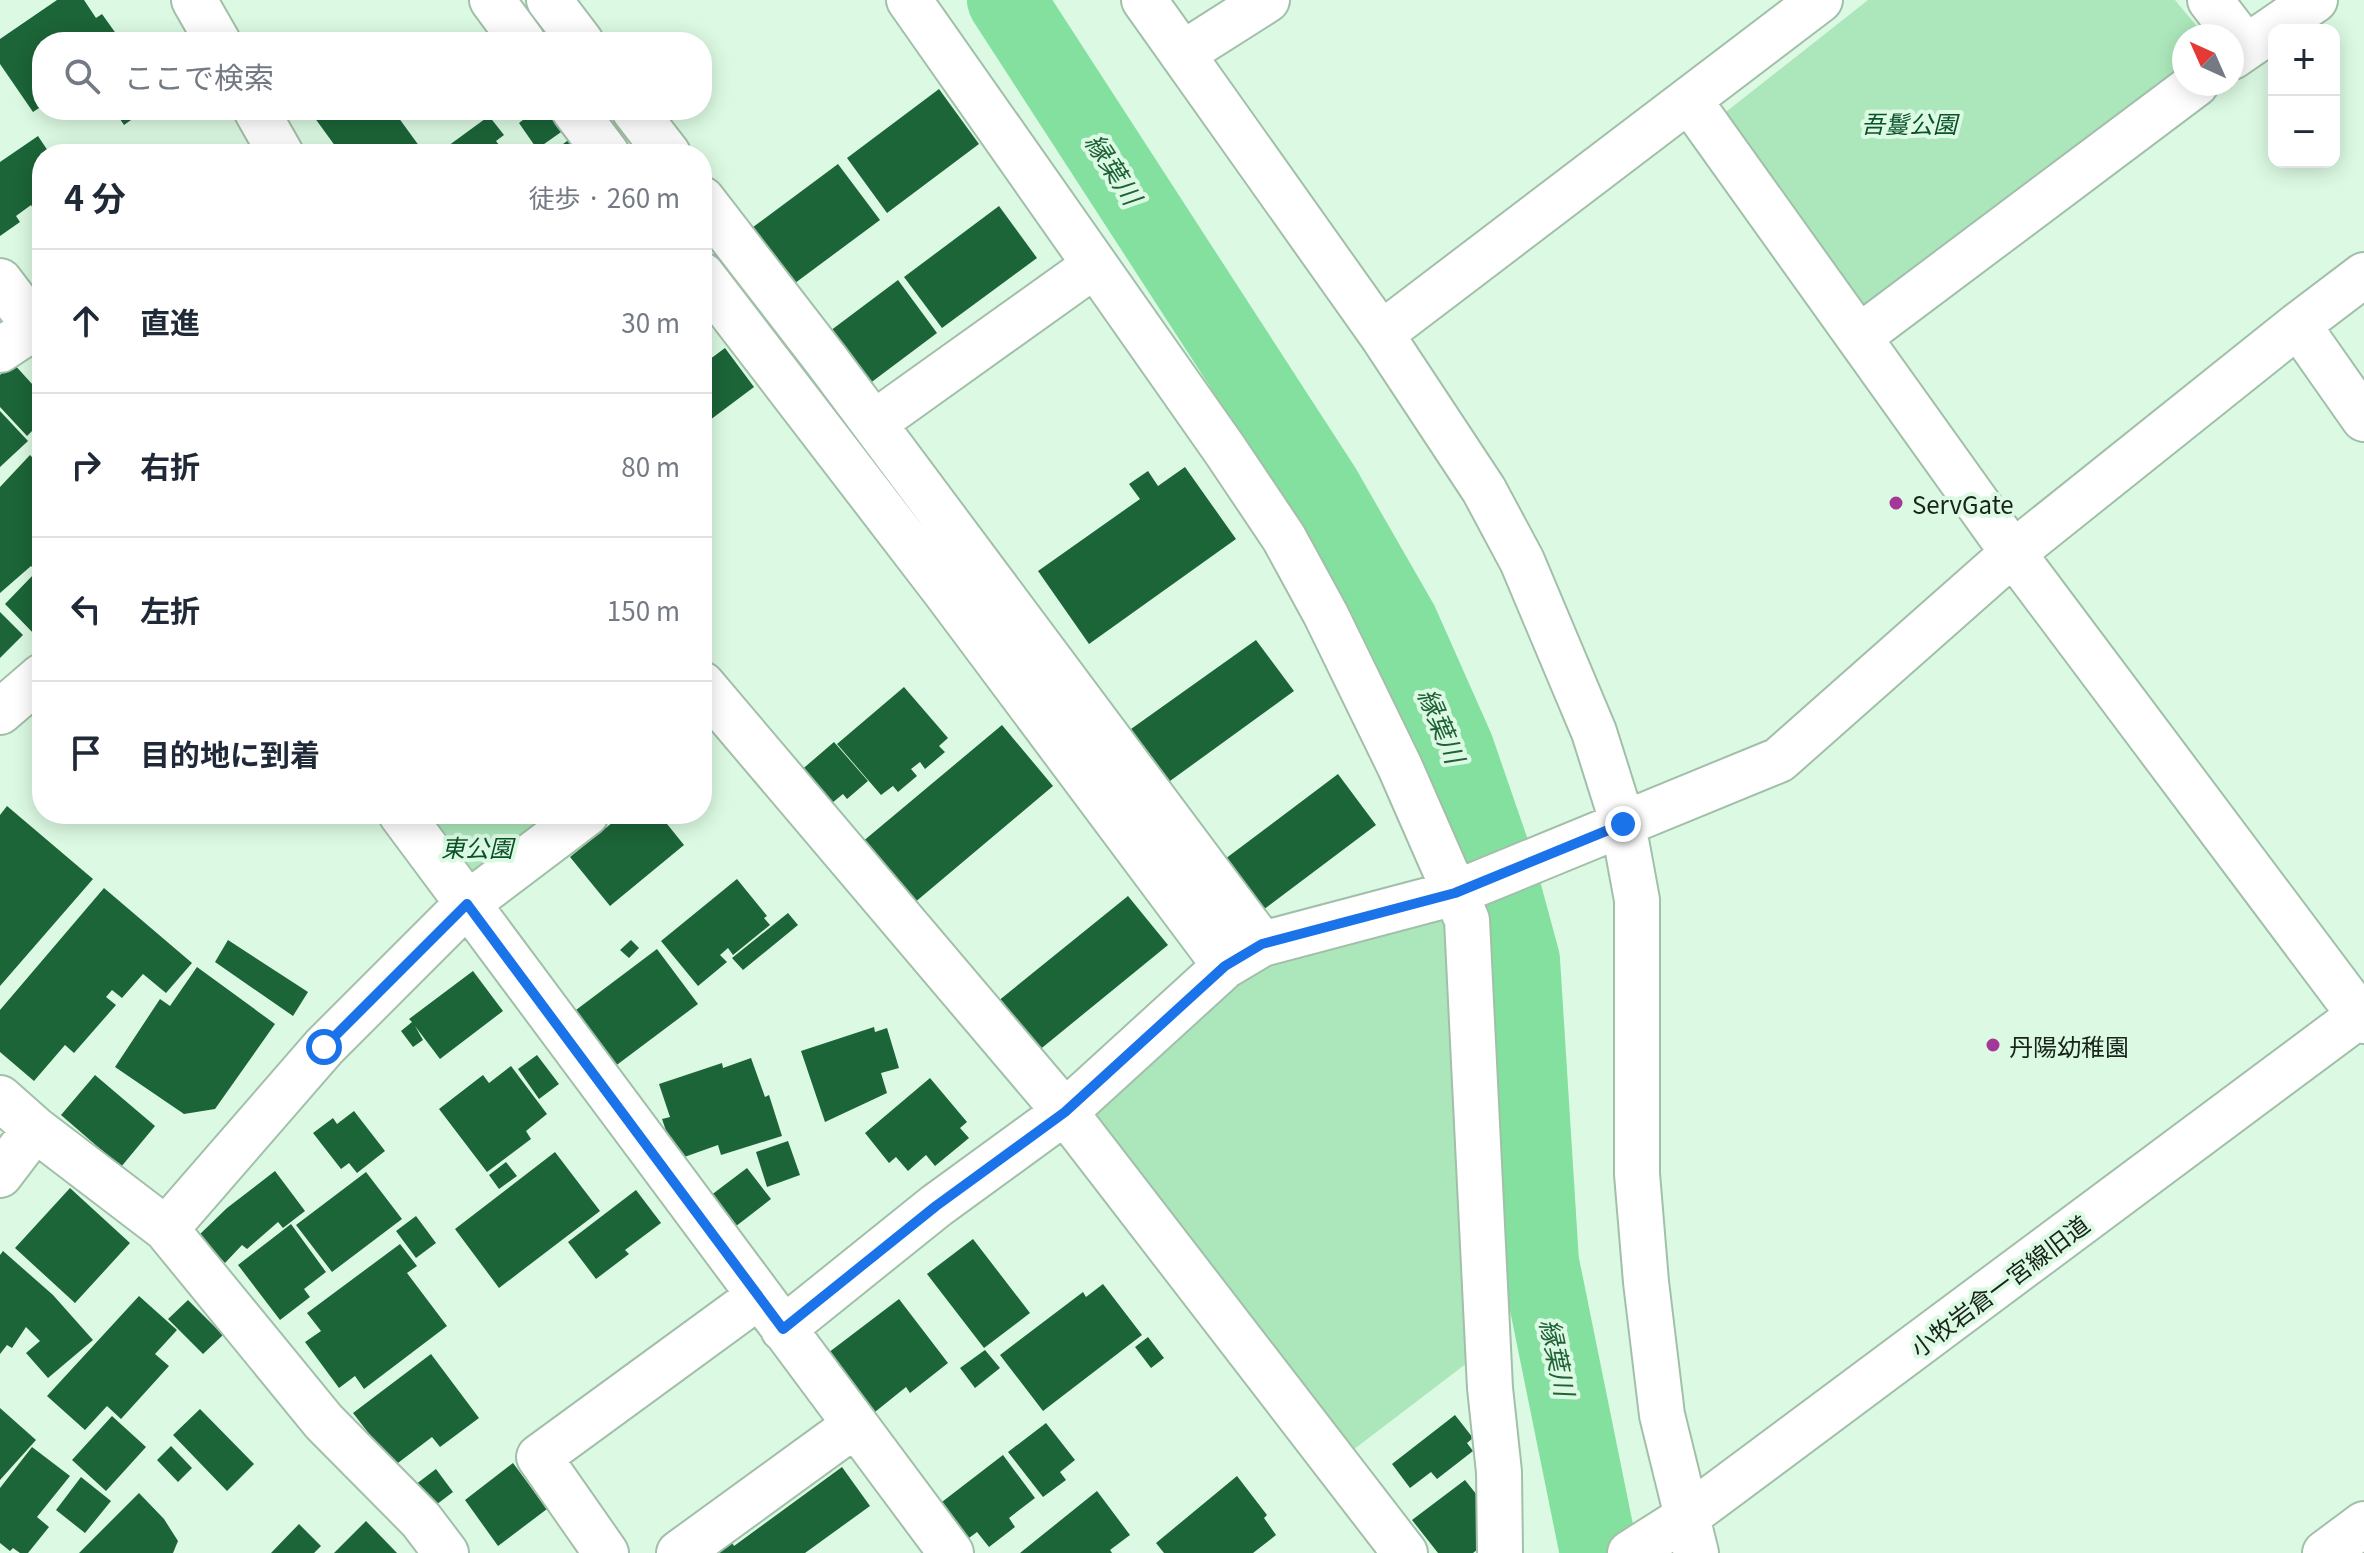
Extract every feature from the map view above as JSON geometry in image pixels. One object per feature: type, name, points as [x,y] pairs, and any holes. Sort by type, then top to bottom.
[{"type":"street","points":[[194,0],[212,32]]},
{"type":"street","points":[[492,0],[516,32]]},
{"type":"street","points":[[549,0],[573,32]]},
{"type":"street","points":[[909,0],[1284,538],[1465,888],[1490,1388],[1499,1472],[1500,1553]]},
{"type":"street","points":[[1144,0],[1381,334],[1484,490],[1522,561],[1594,732],[1623,824],[1637,900],[1637,1174],[1662,1415],[1666,1541]]},
{"type":"street","points":[[1182,54],[1267,0]]},
{"type":"street","points":[[1381,334],[1820,0]]},
{"type":"street","points":[[2210,0],[2223,24]]},
{"type":"street","points":[[2244,49],[2315,0]]},
{"type":"street","points":[[1859,337],[2180,96]]},
{"type":"street","points":[[1689,100],[2013,553],[2363,1016]]},
{"type":"street","points":[[262,120],[275,144]]},
{"type":"street","points":[[582,120],[600,144]]},
{"type":"street","points":[[642,120],[660,144]]},
{"type":"street","points":[[712,212],[874,423],[1262,944]]},
{"type":"street","points":[[874,423],[1095,265]]},
{"type":"street","points":[[606,1553],[539,1457],[936,1206],[1065,1112],[1225,966],[1262,944],[1465,888],[1779,760],[2013,553],[2364,275]]},
{"type":"street","points":[[0,281],[26,338]]},
{"type":"street","points":[[712,288],[944,590],[1225,966]]},
{"type":"street","points":[[2298,325],[2364,419]]},
{"type":"street","points":[[0,712],[32,685]]},
{"type":"street","points":[[712,710],[1065,1112],[1405,1553]]},
{"type":"street","points":[[408,824],[951,1553]]},
{"type":"street","points":[[166,1229],[324,1047],[467,904],[573,824]]},
{"type":"street","name":"小牧岩倉一宮線旧道","points":[[1666,1541],[2363,1016]]},
{"type":"street","points":[[0,1098],[35,1129],[166,1229],[324,1422],[421,1520],[446,1553]]},
{"type":"street","points":[[0,1175],[35,1129]]},
{"type":"street","points":[[679,1553],[855,1425]]},
{"type":"street","points":[[2325,1553],[2364,1524]]},
{"type":"green space","name":"吾鬘公園","points":[[1868,0],[2175,0],[2195,24],[2172,24],[2172,77],[1861,308],[1722,115]]},
{"type":"green space","name":"東公園","points":[[424,824],[552,824],[480,884]]},
{"type":"green space","points":[[1450,915],[1471,1360],[1353,1450],[1070,1122],[1258,965]]},
{"type":"building","points":[[57,0],[84,0],[96,18],[102,14],[115,32],[32,32],[32,111],[0,64],[0,39]]},
{"type":"building","points":[[939,89],[979,144],[887,213],[847,158]]},
{"type":"building","points":[[316,120],[400,120],[418,144],[334,144]]},
{"type":"building","points":[[484,120],[492,120],[504,135],[496,141],[498,144],[451,144]]},
{"type":"building","points":[[523,120],[557,120],[564,130],[544,144],[534,144],[519,123]]},
{"type":"building","points":[[38,136],[43,144],[32,144],[32,207],[16,216],[20,222],[0,236],[0,162]]},
{"type":"building","points":[[838,164],[880,220],[787,289],[745,233]]},
{"type":"building","points":[[999,206],[1037,258],[942,328],[904,277]]},
{"type":"building","points":[[898,280],[937,333],[861,390],[822,337]]},
{"type":"building","points":[[725,348],[754,387],[712,418],[712,358]]},
{"type":"building","points":[[13,363],[32,384],[32,431],[27,436],[0,407],[0,375]]},
{"type":"building","points":[[0,411],[28,441],[0,467]]},
{"type":"building","points":[[30,455],[32,457],[32,567],[0,593],[0,487]]},
{"type":"building","points":[[1185,467],[1236,539],[1089,644],[1038,571],[1140,499],[1129,484],[1148,471],[1158,486]]},
{"type":"building","points":[[32,576],[32,632],[5,604]]},
{"type":"building","points":[[0,612],[23,635],[0,658]]},
{"type":"building","points":[[1256,640],[1294,691],[1170,781],[1131,729]]},
{"type":"building","points":[[904,687],[948,738],[939,746],[945,752],[925,769],[920,762],[911,769],[917,776],[898,792],[893,786],[881,795],[837,744]]},
{"type":"building","points":[[1002,725],[1053,786],[907,909],[855,848]]},
{"type":"building","points":[[834,742],[868,781],[847,799],[843,794],[832,803],[830,799],[817,810],[791,779]]},
{"type":"building","points":[[1338,774],[1376,825],[1255,916],[1217,865]]},
{"type":"building","points":[[7,806],[93,879],[0,986],[0,815]]},
{"type":"building","points":[[611,824],[667,824],[684,845],[610,906],[570,857]]},
{"type":"building","points":[[737,879],[767,916],[764,918],[770,925],[733,955],[728,948],[720,955],[727,962],[698,986],[661,941]]},
{"type":"building","points":[[104,888],[192,963],[166,993],[143,974],[122,998],[112,990],[106,997],[116,1005],[74,1053],[65,1045],[34,1081],[0,1052],[0,1010]]},
{"type":"building","points":[[1128,896],[1168,945],[1032,1056],[992,1006]]},
{"type":"building","points":[[788,913],[798,925],[743,970],[732,958]]},
{"type":"building","points":[[228,940],[308,992],[293,1016],[215,962]]},
{"type":"building","points":[[631,940],[639,948],[629,958],[620,950]]},
{"type":"building","points":[[657,949],[698,1004],[610,1070],[568,1016]]},
{"type":"building","points":[[197,967],[275,1024],[215,1109],[184,1114],[115,1067],[160,999],[170,1006]]},
{"type":"building","points":[[473,971],[503,1011],[440,1059],[415,1026],[423,1040],[413,1047],[401,1031],[412,1022],[409,1019]]},
{"type":"building","points":[[874,1027],[875,1032],[887,1028],[899,1068],[881,1073],[887,1093],[825,1122],[801,1051]]},
{"type":"building","points":[[537,1055],[559,1084],[539,1099],[518,1069]]},
{"type":"building","points":[[751,1058],[765,1097],[769,1095],[782,1136],[721,1155],[718,1145],[676,1160],[662,1119],[670,1117],[659,1084],[722,1063],[723,1068]]},
{"type":"building","points":[[511,1066],[547,1114],[526,1131],[531,1139],[487,1172],[439,1109],[483,1075],[489,1083]]},
{"type":"building","points":[[95,1075],[155,1126],[121,1167],[61,1115]]},
{"type":"building","points":[[930,1078],[967,1122],[960,1128],[969,1138],[935,1166],[926,1155],[908,1171],[896,1157],[889,1163],[865,1133]]},
{"type":"building","points":[[354,1111],[385,1151],[357,1173],[349,1163],[341,1169],[313,1133],[333,1118],[337,1124]]},
{"type":"building","points":[[788,1141],[800,1175],[767,1187],[756,1152]]},
{"type":"building","points":[[555,1152],[600,1211],[499,1288],[455,1229]]},
{"type":"building","points":[[506,1162],[517,1176],[499,1189],[489,1175]]},
{"type":"building","points":[[747,1168],[771,1199],[731,1230],[706,1199]]},
{"type":"building","points":[[275,1171],[305,1211],[283,1228],[278,1222],[247,1249],[242,1245],[225,1263],[198,1236],[227,1208]]},
{"type":"building","points":[[366,1172],[402,1219],[332,1272],[296,1225]]},
{"type":"building","points":[[70,1188],[130,1243],[75,1303],[15,1248]]},
{"type":"building","points":[[636,1190],[661,1223],[625,1250],[629,1254],[596,1279],[568,1242]]},
{"type":"building","points":[[416,1216],[436,1243],[416,1258],[396,1231]]},
{"type":"building","points":[[291,1224],[326,1272],[304,1289],[310,1297],[280,1320],[238,1265]]},
{"type":"building","points":[[973,1239],[1030,1313],[984,1348],[927,1274]]},
{"type":"building","points":[[400,1244],[417,1266],[407,1273],[447,1326],[364,1389],[355,1376],[339,1388],[305,1342],[321,1331],[307,1313]]},
{"type":"building","points":[[3,1251],[53,1295],[93,1340],[48,1378],[26,1353],[40,1341],[26,1327],[12,1348],[7,1345],[0,1354],[0,1255]]},
{"type":"building","points":[[1103,1284],[1142,1335],[1043,1411],[1000,1355],[1083,1292],[1086,1297]]},
{"type":"building","points":[[139,1296],[177,1330],[155,1354],[169,1366],[121,1419],[107,1406],[85,1430],[47,1396]]},
{"type":"building","points":[[899,1299],[948,1363],[910,1393],[906,1387],[870,1416],[824,1356]]},
{"type":"building","points":[[188,1300],[223,1335],[203,1354],[168,1319]]},
{"type":"building","points":[[1148,1337],[1164,1358],[1151,1368],[1135,1347]]},
{"type":"building","points":[[985,1350],[1000,1368],[975,1388],[960,1368]]},
{"type":"building","points":[[431,1354],[479,1418],[440,1447],[432,1437],[394,1466],[353,1413]]},
{"type":"building","points":[[0,1408],[36,1440],[0,1480]]},
{"type":"building","points":[[200,1409],[254,1464],[227,1491],[173,1435]]},
{"type":"building","points":[[1455,1415],[1473,1438],[1467,1443],[1473,1451],[1437,1479],[1431,1472],[1410,1488],[1392,1464]]},
{"type":"building","points":[[112,1416],[146,1447],[106,1491],[72,1460]]},
{"type":"building","points":[[1046,1423],[1075,1460],[1060,1472],[1066,1480],[1043,1497],[1008,1452]]},
{"type":"building","points":[[171,1446],[192,1468],[178,1482],[157,1460]]},
{"type":"building","points":[[32,1447],[70,1476],[37,1517],[49,1527],[28,1553],[20,1553],[13,1548],[10,1551],[0,1543],[0,1488]]},
{"type":"building","points":[[1003,1455],[1035,1498],[1009,1518],[1015,1527],[989,1547],[977,1532],[965,1541],[938,1505]]},
{"type":"building","points":[[513,1463],[547,1509],[498,1546],[465,1500]]},
{"type":"building","points":[[842,1467],[870,1506],[805,1553],[715,1553],[731,1541],[734,1546]]},
{"type":"building","points":[[436,1469],[453,1492],[428,1511],[411,1488]]},
{"type":"building","points":[[1237,1476],[1267,1515],[1264,1518],[1276,1535],[1253,1553],[1164,1553],[1156,1543]]},
{"type":"building","points":[[81,1477],[111,1501],[85,1533],[56,1510]]},
{"type":"building","points":[[1465,1480],[1492,1514],[1491,1539],[1473,1553],[1438,1553],[1412,1520]]},
{"type":"building","points":[[1097,1491],[1130,1535],[1110,1550],[1112,1553],[1020,1553]]},
{"type":"building","points":[[139,1493],[164,1519],[178,1541],[173,1553],[79,1553]]},
{"type":"building","points":[[366,1521],[397,1553],[334,1553]]},
{"type":"building","points":[[299,1524],[321,1546],[314,1553],[271,1553]]},
{"type":"waterway","name":"縁葉川","points":[[1006,0],[1322,488],[1400,624],[1455,748],[1495,864],[1521,960],[1540,1262],[1599,1553]]},
{"type":"place","name":"ServGate","points":[[1896,503]]},
{"type":"place","name":"丹陽幼稚園","points":[[1993,1045]]},
{"type":"route","points":[[324,1047],[467,904],[783,1329],[936,1206],[1065,1112],[1225,966],[1262,944],[1455,893],[1623,824]]}]
